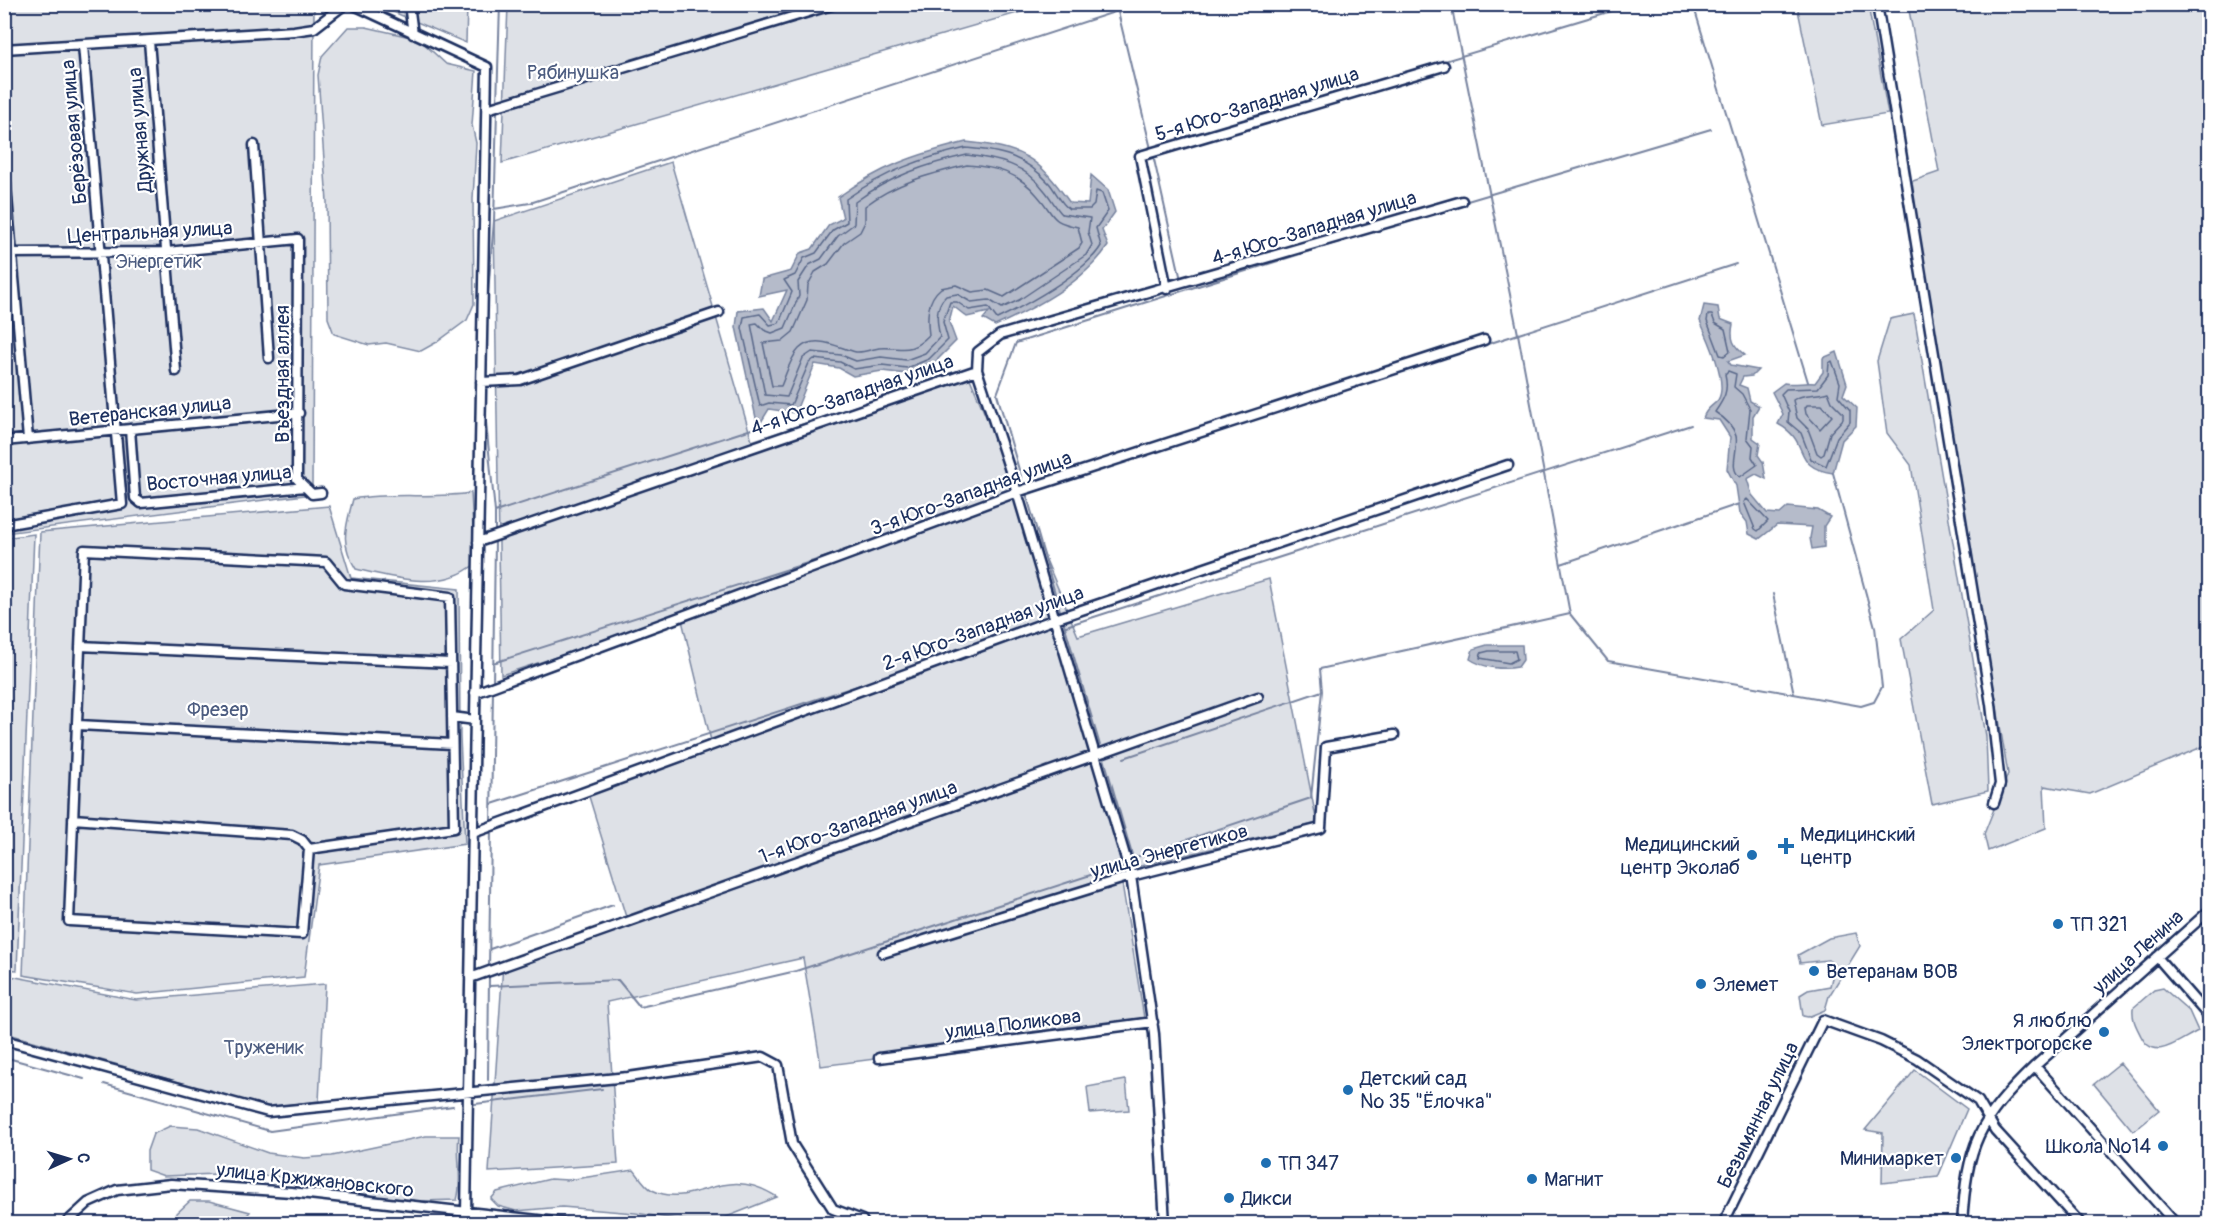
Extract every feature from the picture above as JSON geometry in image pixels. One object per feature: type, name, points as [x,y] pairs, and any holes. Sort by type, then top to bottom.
[{"type":"street","points":[[4,49],[294,31],[314,28],[345,4]]},
{"type":"street","points":[[352,4],[487,67],[466,1213],[469,1224]]},
{"type":"street","points":[[409,4],[413,34]]},
{"type":"street","points":[[487,109],[835,4]]},
{"type":"street","points":[[1877,4],[1991,704],[2000,784],[1994,803]]},
{"type":"street","name":"Дружная улица","points":[[149,41],[176,371]]},
{"type":"street","name":"Берёзовая улица","points":[[83,45],[122,504]]},
{"type":"street","name":"5-я Юго-Западная улица","points":[[1167,289],[1140,156],[1444,66]]},
{"type":"street","points":[[254,145],[269,358]]},
{"type":"street","points":[[4,162],[8,253],[28,439]]},
{"type":"street","name":"4-я Юго-Западная улица","points":[[478,542],[977,370],[978,352],[1000,335],[1167,289],[1462,201]]},
{"type":"street","name":"Центральная улица","points":[[8,253],[167,252],[298,239]]},
{"type":"street","name":"Въездная аллея","points":[[298,239],[297,479],[305,487]]},
{"type":"street","points":[[481,382],[520,380],[719,312]]},
{"type":"street","name":"3-я Юго-Западная улица","points":[[475,693],[1017,492],[1484,340]]},
{"type":"street","points":[[977,370],[1017,492],[1131,876],[1153,1022],[1165,1224]]},
{"type":"street","name":"Ветеранская улица","points":[[4,441],[299,412]]},
{"type":"street","name":"Восточная улица","points":[[130,429],[135,498],[141,504],[305,487]]},
{"type":"street","name":"2-я Юго-Западная улица","points":[[473,833],[1055,619],[1509,465]]},
{"type":"street","points":[[305,487],[312,494],[321,493]]},
{"type":"street","name":"Восточная улица","points":[[4,525],[122,504]]},
{"type":"street","points":[[73,819],[292,835],[302,840],[309,849],[302,934],[69,921],[73,819],[78,725],[84,550],[326,562],[344,584],[450,597],[454,828],[309,849]]},
{"type":"street","points":[[80,646],[451,663]]},
{"type":"street","name":"1-я Юго-Западная улица","points":[[470,978],[1258,697]]},
{"type":"street","points":[[452,717],[475,720]]},
{"type":"street","points":[[78,725],[452,744]]},
{"type":"street","name":"улица Энергетиков","points":[[883,953],[1131,876],[1321,828],[1326,747],[1394,735]]},
{"type":"street","name":"улица Ленина","points":[[1962,1224],[1965,1180],[1980,1131],[1988,1118],[2009,1092],[2035,1066],[2210,910]]},
{"type":"street","points":[[2157,957],[2210,1018]]},
{"type":"street","name":"Безымянная улица","points":[[1723,1224],[1823,1020],[1881,1041],[1917,1059],[1978,1101],[1988,1118]]},
{"type":"street","name":"улица Поликова","points":[[879,1058],[1153,1022]]},
{"type":"street","points":[[4,1040],[268,1112],[628,1077],[763,1057],[778,1065],[792,1144],[833,1209],[862,1220],[864,1224]]},
{"type":"street","points":[[2035,1066],[2176,1224]]},
{"type":"street","points":[[1988,1118],[1995,1130],[2082,1224]]},
{"type":"street","name":"улица Кржижановского","points":[[65,1224],[88,1203],[103,1195],[151,1184],[279,1191],[573,1224]]},
{"type":"green space","name":"Энергетик","points":[[4,5],[314,5],[312,494],[5,533]]},
{"type":"green space","points":[[377,5],[467,5],[466,43]]},
{"type":"green space","name":"Рябинушка","points":[[508,5],[1045,5],[502,163]]},
{"type":"green space","points":[[1800,5],[1868,5],[1888,114],[1822,125],[1798,10]]},
{"type":"green space","points":[[1908,5],[2209,5],[2209,744],[2090,794],[2044,786],[2046,828],[1988,851],[1984,834],[2008,774],[1910,182],[1939,172]]},
{"type":"green space","points":[[348,27],[366,27],[419,39],[446,64],[476,71],[472,125],[476,143],[473,199],[474,304],[467,320],[421,351],[386,343],[369,345],[334,334],[328,318],[327,202],[318,75],[322,56]]},
{"type":"green space","points":[[671,162],[752,441],[966,369],[1078,636],[1269,579],[1317,823],[1120,871],[1145,1024],[821,1066],[803,958],[607,1002],[618,1164],[489,1172],[503,964],[626,917],[587,790],[712,745],[681,616],[501,675],[494,221]]},
{"type":"green space","points":[[1914,314],[1986,736],[1988,791],[1932,804],[1901,639],[1934,610],[1911,465],[1887,433],[1877,361],[1890,319]]},
{"type":"green space","points":[[471,493],[475,564],[462,573],[448,578],[417,580],[356,569],[347,551],[346,542],[346,526],[353,499]]},
{"type":"green space","name":"Фрезер","points":[[329,506],[351,578],[459,589],[460,737],[465,844],[319,865],[304,977],[137,994],[23,975],[40,532]]},
{"type":"green space","points":[[34,534],[17,970],[4,969],[4,538]]},
{"type":"green space","points":[[1856,933],[1860,946],[1829,996],[1825,1010],[1808,1017],[1803,1016],[1800,995],[1808,990],[1830,986],[1835,965],[1828,960],[1800,963],[1798,955],[1829,938]]},
{"type":"green space","name":"Труженик","points":[[5,975],[136,1000],[325,984],[319,1101],[267,1107],[5,1033]]},
{"type":"green space","points":[[2163,988],[2189,1011],[2198,1031],[2175,1044],[2160,1049],[2146,1044],[2134,1019],[2133,1008],[2154,990]]},
{"type":"green space","points":[[2120,1063],[2159,1110],[2133,1131],[2094,1084]]},
{"type":"green space","points":[[1915,1070],[1967,1109],[1938,1177],[1882,1183],[1883,1133],[1865,1130]]},
{"type":"green space","points":[[1126,1080],[1129,1110],[1090,1113],[1087,1087]]},
{"type":"green space","points":[[170,1126],[198,1128],[268,1153],[304,1158],[332,1156],[426,1136],[459,1136],[459,1192],[457,1200],[420,1201],[384,1198],[283,1177],[218,1174],[164,1176],[147,1170],[147,1151],[153,1134]]},
{"type":"green space","points":[[634,1170],[649,1188],[667,1195],[682,1195],[725,1185],[740,1184],[758,1187],[777,1197],[709,1224],[635,1213],[562,1207],[516,1211],[498,1206],[491,1199],[497,1192],[550,1179],[568,1180]]},
{"type":"green space","points":[[190,1201],[209,1201],[250,1212],[240,1223],[186,1223],[176,1214]]},
{"type":"water","points":[[966,142],[1002,147],[1027,157],[1048,174],[1070,203],[1088,204],[1091,175],[1108,190],[1115,212],[1102,230],[1108,246],[1098,259],[1072,283],[1042,303],[995,326],[983,319],[989,312],[967,317],[953,306],[949,322],[956,341],[933,364],[907,374],[882,371],[853,376],[839,368],[815,364],[795,413],[769,409],[758,427],[736,327],[738,311],[764,308],[773,321],[787,290],[759,296],[762,279],[791,271],[800,253],[812,249],[829,225],[843,218],[838,197],[884,169]]},
{"type":"water","points":[[1704,305],[1718,307],[1720,319],[1733,324],[1733,342],[1745,355],[1728,361],[1731,365],[1758,370],[1752,376],[1743,377],[1739,385],[1747,388],[1750,401],[1759,406],[1753,416],[1753,438],[1760,443],[1758,455],[1763,462],[1766,479],[1756,474],[1747,479],[1752,495],[1767,513],[1780,514],[1788,507],[1818,510],[1830,517],[1824,526],[1824,547],[1812,549],[1810,538],[1812,527],[1777,525],[1759,539],[1749,534],[1747,522],[1740,513],[1736,486],[1727,469],[1730,437],[1719,420],[1703,418],[1707,410],[1718,400],[1721,392],[1716,360],[1700,321]]},
{"type":"water","points":[[1837,352],[1847,384],[1843,395],[1857,408],[1856,426],[1842,440],[1833,473],[1811,465],[1795,438],[1778,424],[1783,414],[1772,392],[1784,383],[1815,383],[1823,372],[1823,358]]},
{"type":"water","points":[[1487,645],[1522,645],[1523,660],[1518,667],[1493,668],[1470,659],[1473,649]]},
{"type":"waterway","points":[[497,104],[500,4]]},
{"type":"waterway","points":[[494,209],[530,203],[1139,4]]},
{"type":"waterway","points":[[1451,4],[1518,334],[1570,614],[1608,661],[1861,706],[1874,702],[1882,687],[1875,627],[1833,473]]},
{"type":"waterway","points":[[1398,75],[1635,4]]},
{"type":"waterway","points":[[1693,4],[1808,382]]},
{"type":"waterway","points":[[1118,12],[1151,149]]},
{"type":"waterway","points":[[486,317],[494,221],[497,110]]},
{"type":"waterway","points":[[1464,202],[1711,129]]},
{"type":"waterway","points":[[1153,155],[1181,280]]},
{"type":"waterway","points":[[1024,487],[997,394],[1016,343],[1361,235]]},
{"type":"waterway","points":[[1348,389],[1736,264]]},
{"type":"waterway","points":[[485,412],[495,512],[495,535]]},
{"type":"waterway","points":[[1066,626],[1691,425]]},
{"type":"waterway","points":[[495,512],[758,427]]},
{"type":"waterway","points":[[1026,493],[1061,614]]},
{"type":"waterway","points":[[1561,564],[1739,504]]},
{"type":"waterway","points":[[493,685],[495,540]]},
{"type":"waterway","points":[[493,663],[845,551]]},
{"type":"waterway","points":[[1773,594],[1794,694]]},
{"type":"waterway","points":[[1103,755],[1133,858],[1311,798],[1322,691],[1320,669],[1570,614]]},
{"type":"waterway","points":[[1063,620],[1101,749]]},
{"type":"waterway","points":[[492,804],[888,676]]},
{"type":"waterway","points":[[491,823],[493,690]]},
{"type":"waterway","points":[[1124,758],[1322,691]]},
{"type":"waterway","points":[[955,799],[996,786]]},
{"type":"waterway","points":[[489,970],[491,828]]},
{"type":"waterway","points":[[489,986],[618,980],[640,1007],[796,971],[1112,868]]},
{"type":"waterway","points":[[490,949],[613,905]]},
{"type":"waterway","points":[[488,1080],[489,975]]},
{"type":"waterway","points":[[4,1057],[84,1079]]},
{"type":"waterway","points":[[104,1084],[270,1131],[453,1106]]},
{"type":"waterway","points":[[475,1104],[602,1089]]},
{"type":"place","name":"Медицинский центр","points":[[1786,846]]},
{"type":"place","name":"Медицинский центр Эколаб","points":[[1752,855]]},
{"type":"place","name":"ТП 321","points":[[2058,924]]},
{"type":"place","name":"Ветеранам ВОВ","points":[[1814,971]]},
{"type":"place","name":"Элемет","points":[[1701,984]]},
{"type":"place","name":"Я люблю Электрогорске","points":[[2104,1032]]},
{"type":"place","name":"Детский сад № 35 \"Ёлочка\"","points":[[1348,1090]]},
{"type":"place","name":"Школа №14","points":[[2163,1146]]},
{"type":"place","name":"Минимаркет","points":[[1956,1158]]},
{"type":"place","name":"ТП 347","points":[[1266,1163]]},
{"type":"place","name":"Магнит","points":[[1532,1179]]},
{"type":"place","name":"Дикси","points":[[1229,1198]]}]
